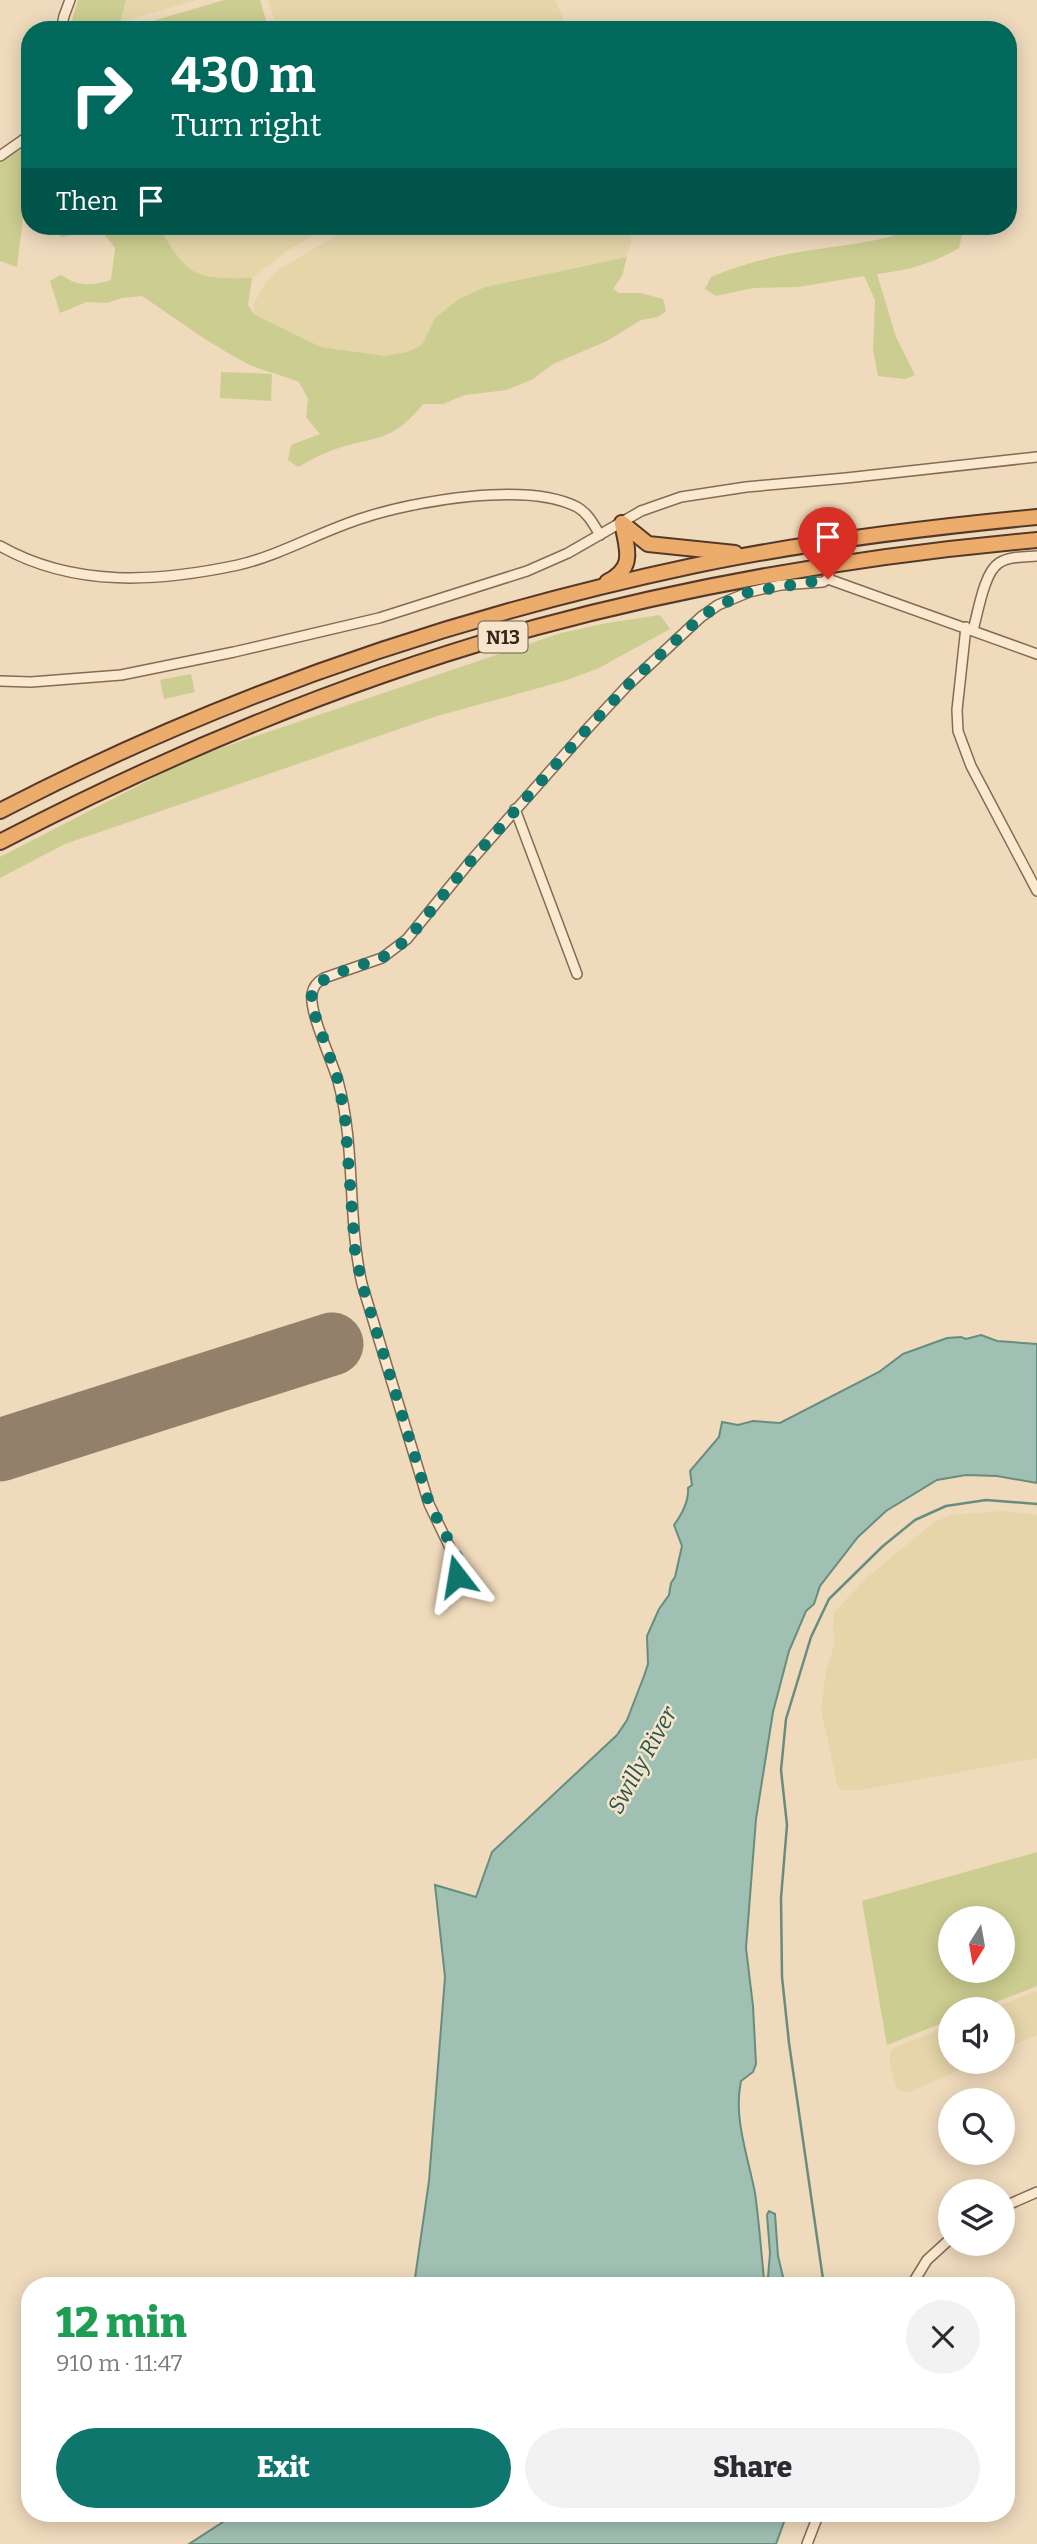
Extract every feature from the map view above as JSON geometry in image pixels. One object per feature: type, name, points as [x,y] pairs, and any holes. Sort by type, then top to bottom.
[{"type":"highway","name":"N13","points":[[0,811],[142,744],[297,680],[444,631],[597,588],[751,555],[929,527],[1037,517]]},
{"type":"highway","points":[[622,523],[648,544],[751,555]]},
{"type":"highway","points":[[597,588],[616,577],[624,568],[627,551],[622,523]]},
{"type":"highway","name":"N13","points":[[0,842],[186,753],[305,704],[495,639],[574,617],[694,590],[829,572],[897,555],[1037,541]]},
{"type":"street","points":[[63,21],[70,0]]},
{"type":"street","points":[[0,156],[21,141]]},
{"type":"street","points":[[0,681],[31,682],[121,675],[379,618],[527,571],[652,506],[681,497],[746,487],[1037,457]]},
{"type":"street","points":[[0,546],[30,561],[75,573],[124,579],[146,578],[238,565],[348,523],[393,509],[498,494],[536,496],[579,508],[588,516],[600,535]]},
{"type":"street","points":[[1037,556],[1005,560],[996,564],[989,574],[970,629],[957,710],[958,731],[971,766],[1037,891]]},
{"type":"street","points":[[446,1602],[461,1564],[429,1503],[362,1284],[355,1250],[342,1100],[314,1012],[311,998],[316,984],[320,980],[382,958],[408,939],[515,810],[628,685],[701,617],[718,606],[749,592],[829,572],[1037,654]]},
{"type":"street","points":[[515,810],[577,974]]},
{"type":"street","points":[[1015,2202],[1037,2192]]},
{"type":"street","points":[[917,2277],[927,2260],[938,2250]]},
{"type":"street","points":[[807,2544],[816,2522]]},
{"type":"shaded area","points":[[126,0],[197,0],[124,21],[120,21]]},
{"type":"shaded area","points":[[268,0],[555,0],[564,21],[275,21]]},
{"type":"shaded area","points":[[163,235],[314,235],[288,250],[252,278],[210,279],[184,264]]},
{"type":"shaded area","points":[[338,235],[631,235],[627,257],[484,287],[435,318],[422,345],[407,352],[385,356],[321,347],[255,315],[253,305],[264,285],[279,269]]},
{"type":"shaded area","points":[[1002,1511],[1037,1515],[1037,1758],[860,1790],[840,1790],[821,1709],[826,1672],[835,1642],[834,1612],[869,1576],[934,1522],[952,1515]]},
{"type":"shaded area","points":[[1037,1991],[1037,2035],[1015,2045],[1015,2000]]},
{"type":"shaded area","points":[[938,2030],[938,2074],[950,2074],[909,2092],[897,2090],[890,2062],[893,2048]]},
{"type":"green space","points":[[78,0],[126,0],[120,21],[72,21]]},
{"type":"green space","points":[[224,0],[260,0],[266,21],[153,21]]},
{"type":"green space","points":[[21,150],[21,234],[17,267],[0,261],[0,163]]},
{"type":"green space","points":[[105,235],[164,235],[177,256],[194,272],[216,277],[252,278],[248,305],[255,315],[321,347],[385,356],[407,352],[422,345],[435,318],[459,299],[485,287],[627,257],[622,276],[613,289],[619,293],[640,293],[663,299],[666,311],[658,317],[641,320],[607,341],[553,364],[533,379],[507,390],[465,395],[443,404],[423,404],[412,417],[392,432],[329,452],[298,467],[288,460],[291,445],[320,434],[306,417],[308,399],[299,382],[234,357],[142,296],[107,303],[87,302],[60,313],[50,281],[61,275],[85,284],[111,280],[115,248]]},
{"type":"green space","points":[[962,235],[959,248],[940,258],[877,274],[896,337],[915,375],[905,379],[878,376],[873,350],[875,300],[864,276],[798,287],[753,288],[716,296],[705,289],[711,277],[747,264],[888,237]]},
{"type":"green space","points":[[221,372],[272,374],[271,401],[220,398]]},
{"type":"green space","points":[[660,615],[670,629],[597,669],[564,681],[437,716],[65,844],[0,878],[0,857],[194,757],[561,633]]},
{"type":"green space","points":[[191,674],[195,692],[164,699],[160,680]]},
{"type":"green space","points":[[1037,1852],[1037,1986],[1009,1997],[938,1997],[938,2025],[887,2045],[862,1901]]},
{"type":"water","name":"Swilly River","points":[[981,1335],[997,1341],[1037,1344],[1037,1483],[997,1476],[966,1475],[937,1480],[886,1511],[858,1537],[820,1586],[814,1604],[806,1611],[789,1651],[773,1712],[756,1819],[746,1948],[756,2064],[753,2072],[741,2081],[739,2095],[740,2123],[755,2193],[764,2277],[415,2277],[429,2181],[445,1977],[435,1885],[476,1897],[492,1852],[617,1735],[627,1720],[648,1664],[647,1636],[659,1609],[669,1595],[675,1577],[682,1546],[674,1525],[684,1507],[688,1488],[692,1485],[690,1471],[719,1437],[722,1422],[738,1425],[753,1421],[780,1423],[879,1372],[903,1354],[947,1338],[966,1339]]},
{"type":"water","points":[[769,2211],[775,2214],[778,2256],[783,2277],[768,2277]]},
{"type":"water","points":[[223,2522],[784,2522],[776,2544],[189,2544]]},
{"type":"waterway","points":[[823,2277],[782,1977],[781,1898],[787,1825],[781,1770],[786,1719],[811,1637],[829,1599],[883,1546],[915,1520],[946,1506],[986,1500],[1037,1504]]},
{"type":"runway","points":[[0,1450],[332,1344]]},
{"type":"route","points":[[457,1576],[461,1564],[453,1554],[429,1503],[362,1284],[355,1250],[342,1100],[338,1080],[314,1012],[312,990],[324,978],[382,958],[408,939],[469,863],[588,728],[686,628],[718,606],[749,592],[781,585],[823,582],[828,579]]}]
